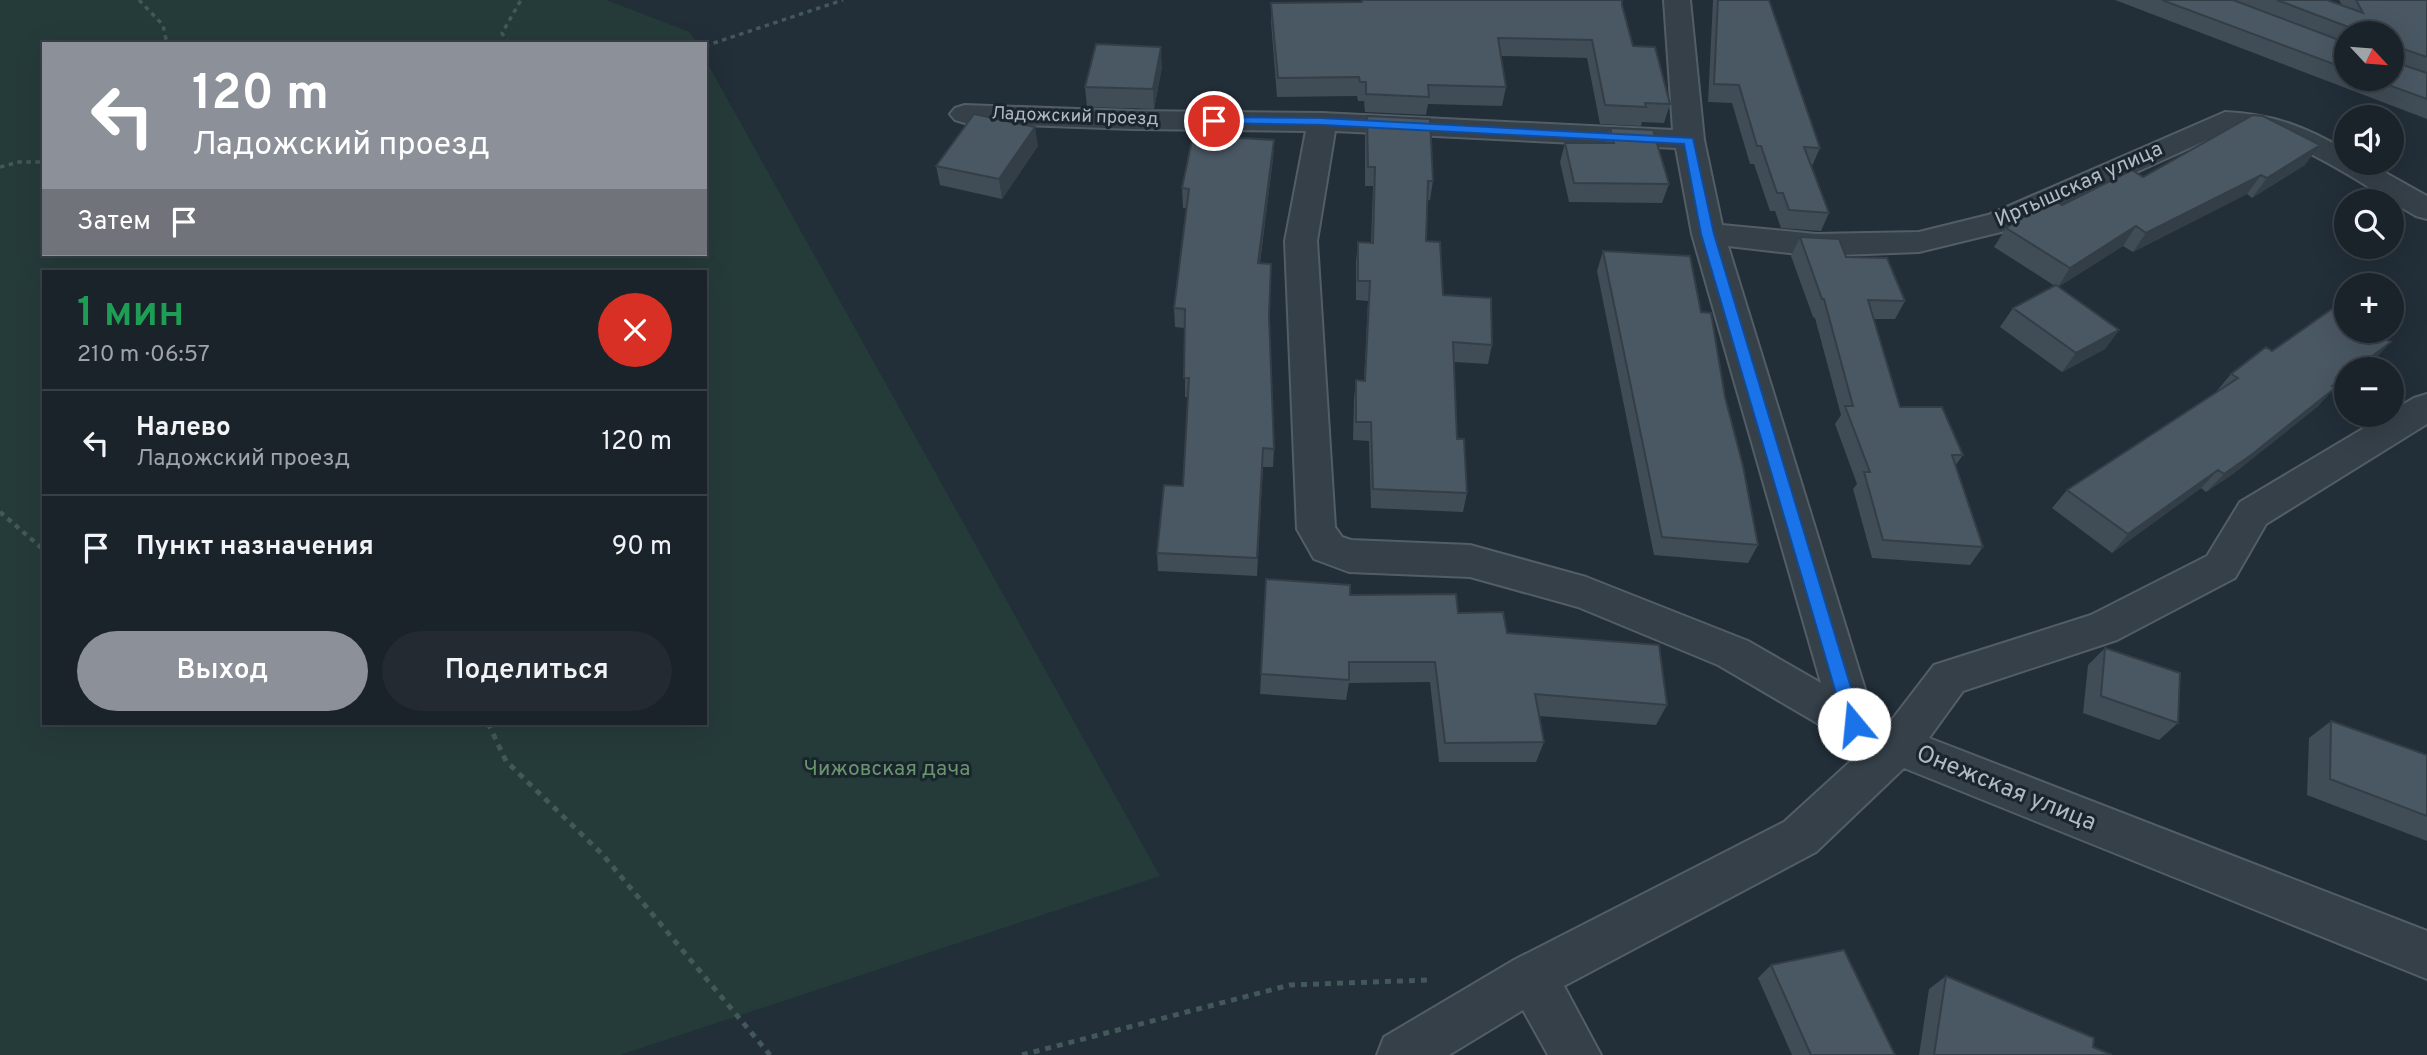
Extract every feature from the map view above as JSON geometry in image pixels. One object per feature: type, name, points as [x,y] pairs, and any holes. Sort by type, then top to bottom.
[{"type":"street","points":[[1677,0],[1689,140],[1708,234],[1854,724]]},
{"type":"street","name":"Ладожский проезд","points":[[965,114],[1133,120],[1322,122],[1689,140]]},
{"type":"street","name":"Иртышская улица","points":[[1708,234],[1816,245],[1919,242],[1998,223],[2225,121],[2256,122],[2298,136],[2427,209]]},
{"type":"street","points":[[1322,122],[1301,241],[1316,528],[1328,548],[1349,556],[1470,561],[1586,593],[1733,653],[1854,724],[1898,746],[1949,678],[2103,628],[2221,567],[2253,513],[2427,407]]},
{"type":"street","name":"Онежская улица","points":[[1402,1055],[1531,977],[1800,837],[1898,746],[2427,954]]},
{"type":"street","points":[[1531,977],[1576,1055]]},
{"type":"path","points":[[139,0],[163,25],[167,42]]},
{"type":"path","points":[[507,42],[502,33],[521,0]]},
{"type":"path","points":[[707,45],[843,0]]},
{"type":"path","points":[[0,167],[19,162],[42,162]]},
{"type":"path","points":[[0,512],[42,548]]},
{"type":"path","points":[[489,725],[506,761],[603,855],[770,1055]]},
{"type":"path","points":[[1022,1055],[1290,985],[1437,980]]},
{"type":"green space","name":"Чижовская дача","points":[[0,0],[606,0],[690,32],[696,42],[42,42],[42,256],[707,256],[707,63],[1160,876],[620,1055],[0,1055]]},
{"type":"building","points":[[1362,0],[1622,0],[1633,46],[1655,47],[1670,104],[1645,103],[1646,107],[1605,105],[1592,40],[1498,38],[1506,87],[1428,85],[1429,97],[1366,94],[1366,82],[1360,82],[1359,77],[1278,78],[1271,3]]},
{"type":"building","points":[[1718,0],[1769,0],[1820,148],[1804,147],[1829,213],[1789,210],[1783,193],[1777,193],[1761,146],[1757,146],[1739,85],[1714,84]]},
{"type":"building","points":[[2162,0],[2233,0],[2334,38],[2334,64]]},
{"type":"building","points":[[2277,0],[2327,0],[2363,13],[2356,0],[2427,0],[2427,57],[2404,49],[2404,21],[2334,22]]},
{"type":"building","points":[[1096,44],[1161,47],[1153,89],[1085,87]]},
{"type":"building","points":[[2404,65],[2427,73],[2427,99],[2404,91]]},
{"type":"building","points":[[974,114],[1035,127],[999,179],[936,166]]},
{"type":"building","points":[[2253,115],[2263,116],[2320,145],[2267,178],[2261,175],[2146,233],[2136,226],[2070,268],[2006,228],[2053,199],[2062,205],[2132,170],[2143,177]]},
{"type":"building","points":[[1367,116],[1430,119],[1433,181],[1428,181],[1426,241],[1440,242],[1443,295],[1491,298],[1492,345],[1453,342],[1457,439],[1464,439],[1467,493],[1373,489],[1371,422],[1356,422],[1356,380],[1365,381],[1370,281],[1358,281],[1358,242],[1373,243],[1375,167],[1368,167]]},
{"type":"building","points":[[1610,128],[1653,130],[1669,184],[1574,183],[1565,143],[1614,143]]},
{"type":"building","points":[[1193,135],[1274,140],[1258,263],[1271,264],[1269,316],[1274,449],[1263,448],[1257,558],[1157,553],[1164,485],[1183,486],[1189,378],[1184,378],[1185,309],[1174,308],[1189,189],[1182,188]]},
{"type":"building","points":[[1800,237],[1839,239],[1846,257],[1887,258],[1905,301],[1868,300],[1900,407],[1942,407],[1963,455],[1952,455],[1983,547],[1883,540],[1864,472],[1870,472],[1845,406],[1853,406],[1824,299]]},
{"type":"building","points":[[1603,251],[1690,256],[1701,312],[1711,313],[1725,397],[1743,466],[1758,545],[1662,537]]},
{"type":"building","points":[[2056,285],[2119,330],[2076,353],[2013,308]]},
{"type":"building","points":[[2332,309],[2334,343],[2390,343],[2371,357],[2334,357],[2334,389],[2251,455],[2224,474],[2218,470],[2128,534],[2067,490],[2238,378],[2231,374],[2266,347],[2272,351]]},
{"type":"building","points":[[1266,579],[1350,585],[1350,595],[1456,594],[1458,613],[1503,612],[1507,633],[1659,645],[1667,705],[1535,694],[1544,742],[1445,743],[1435,662],[1349,662],[1349,680],[1261,674]]},
{"type":"building","points":[[2105,648],[2180,673],[2178,723],[2101,696]]},
{"type":"building","points":[[2331,721],[2427,755],[2427,816],[2330,779]]},
{"type":"building","points":[[1844,950],[1895,1055],[1811,1055],[1771,965]]},
{"type":"building","points":[[1946,976],[2094,1038],[2093,1047],[2112,1055],[1934,1055]]},
{"type":"route","points":[[1214,121],[1322,122],[1689,140],[1708,234],[1854,724]]}]
